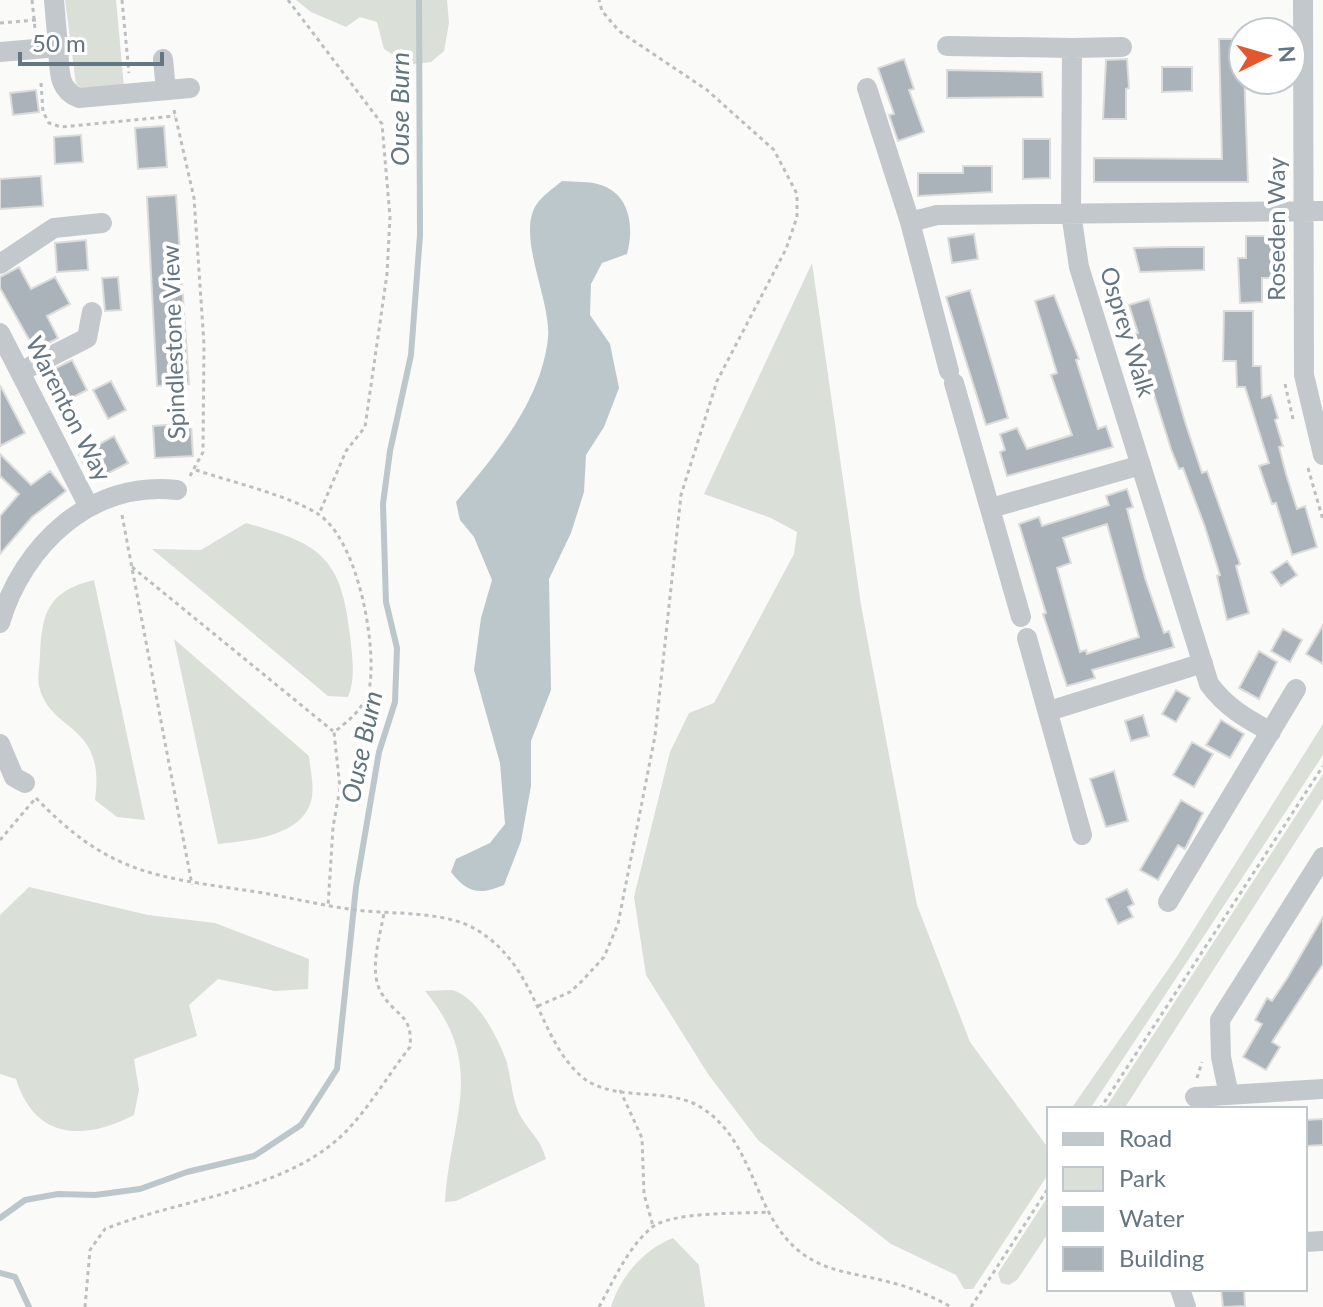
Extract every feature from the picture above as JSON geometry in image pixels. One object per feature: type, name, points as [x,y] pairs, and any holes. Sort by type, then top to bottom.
[{"type":"street","name":"Roseden Way","points":[[1303,0],[1313,211],[1304,375],[1323,455]]},
{"type":"street","points":[[55,9],[61,84],[68,94],[79,98],[190,88]]},
{"type":"street","points":[[947,46],[1122,47]]},
{"type":"street","points":[[0,52],[58,47]]},
{"type":"street","name":"Osprey Walk","points":[[1072,48],[1071,213],[1079,267],[1209,684],[1223,703],[1271,732]]},
{"type":"street","points":[[163,59],[166,90]]},
{"type":"street","points":[[867,88],[910,222],[1021,617]]},
{"type":"street","points":[[910,222],[937,215],[1313,211]]},
{"type":"street","points":[[0,264],[54,228],[102,223]]},
{"type":"street","points":[[20,372],[87,338],[92,312]]},
{"type":"street","name":"Warenton Way","points":[[0,333],[89,507]]},
{"type":"street","points":[[991,508],[1141,465]]},
{"type":"street","points":[[0,623],[17,576],[31,556],[59,528],[89,507],[119,496],[158,488],[177,490]]},
{"type":"street","points":[[1027,638],[1082,835]]},
{"type":"street","points":[[1049,711],[1203,663]]},
{"type":"street","points":[[1168,902],[1296,689]]},
{"type":"street","points":[[0,744],[14,777],[30,791]]},
{"type":"street","points":[[1229,1095],[1221,1057],[1220,1020],[1323,857]]},
{"type":"street","points":[[1195,1097],[1323,1089]]},
{"type":"path","points":[[122,0],[131,93]]},
{"type":"path","points":[[288,0],[382,124],[390,217],[387,274],[365,427],[346,451],[319,514]]},
{"type":"path","points":[[538,1006],[570,992],[582,981],[604,957],[618,924],[655,736],[681,495],[717,381],[786,249],[797,217],[797,194],[774,150],[681,70],[619,31],[602,11],[599,0]]},
{"type":"path","points":[[0,23],[55,9]]},
{"type":"path","name":"Spindlestone View","points":[[166,90],[176,116],[194,198],[204,344],[203,452],[196,470],[177,490]]},
{"type":"path","points":[[196,470],[319,514],[347,546],[365,617],[370,685],[356,716],[334,732]]},
{"type":"path","points":[[119,496],[192,885]]},
{"type":"path","points":[[132,567],[334,732],[340,788],[333,827],[328,907]]},
{"type":"path","points":[[1101,1107],[1323,766]]},
{"type":"path","points":[[0,840],[30,791],[69,832],[106,856],[143,872],[192,885],[253,891],[328,907],[438,918],[476,929],[506,953],[569,1064],[583,1078],[600,1087],[676,1097],[707,1111],[739,1147],[779,1231],[799,1251],[828,1270],[891,1282],[951,1307]]},
{"type":"path","points":[[85,1307],[90,1250],[105,1229],[281,1174],[312,1157],[340,1138],[410,1047],[412,1030],[403,1015],[381,994],[375,970],[384,913]]},
{"type":"path","points":[[1195,1097],[1197,1072],[1203,1059]]},
{"type":"path","points":[[620,1090],[642,1138],[644,1194],[653,1226]]},
{"type":"path","points":[[971,1307],[1047,1190]]},
{"type":"path","points":[[599,1307],[628,1255],[653,1226],[677,1218],[769,1212]]},
{"type":"green space","points":[[65,0],[116,0],[124,87],[84,90],[76,84]]},
{"type":"green space","points":[[296,0],[447,0],[449,23],[444,51],[431,62],[409,65],[384,49],[377,22],[360,17],[346,27],[311,12]]},
{"type":"green space","points":[[812,263],[861,605],[917,905],[970,1042],[1047,1144],[1047,1176],[973,1289],[964,1289],[956,1275],[891,1244],[758,1140],[708,1074],[646,975],[634,897],[670,752],[689,713],[714,703],[794,554],[797,532],[771,518],[704,494]]},
{"type":"green space","points":[[246,523],[309,547],[333,570],[346,608],[350,635],[353,675],[348,697],[328,696],[152,549],[201,550]]},
{"type":"green space","points":[[94,580],[145,820],[117,817],[95,800],[96,774],[92,756],[85,742],[54,713],[39,686],[43,626],[51,605],[67,590]]},
{"type":"green space","points":[[174,639],[309,756],[311,801],[306,813],[286,829],[259,838],[218,844]]},
{"type":"green space","points":[[1323,724],[1323,755],[1091,1107],[1072,1107],[1176,958]]},
{"type":"green space","points":[[1323,774],[1323,799],[1125,1107],[1106,1107]]},
{"type":"green space","points":[[29,887],[148,915],[215,923],[309,959],[308,989],[275,991],[218,979],[189,1005],[197,1036],[134,1059],[139,1090],[134,1115],[97,1129],[63,1130],[35,1114],[24,1099],[16,1079],[0,1074],[0,915]]},
{"type":"green space","points":[[452,990],[478,1009],[493,1031],[507,1063],[518,1111],[546,1159],[456,1201],[445,1202],[460,1093],[460,1069],[455,1044],[444,1018],[425,991]]},
{"type":"green space","points":[[1047,1198],[1047,1235],[1017,1280],[1009,1285],[1001,1283],[998,1273]]},
{"type":"green space","points":[[673,1238],[699,1265],[705,1307],[611,1307],[620,1285],[634,1265],[652,1249]]},
{"type":"water","points":[[562,181],[592,183],[611,190],[619,196],[628,214],[630,234],[627,254],[602,263],[591,284],[590,315],[610,344],[619,388],[604,427],[586,455],[584,492],[571,533],[549,579],[551,690],[531,741],[531,786],[521,841],[504,885],[481,891],[463,885],[451,872],[456,859],[490,843],[505,824],[500,763],[474,670],[481,618],[492,580],[474,537],[460,520],[456,502],[514,426],[526,406],[544,361],[548,322],[531,248],[530,230],[532,214],[539,201]]},
{"type":"building","points":[[1219,39],[1227,39],[1227,96],[1245,96],[1248,182],[1094,182],[1094,158],[1222,159]]},
{"type":"building","points":[[904,59],[914,89],[909,90],[924,132],[898,141],[889,115],[894,114],[878,68]]},
{"type":"building","points":[[1127,59],[1129,88],[1126,89],[1126,119],[1103,119],[1106,60]]},
{"type":"building","points":[[1162,67],[1192,67],[1192,91],[1162,92]]},
{"type":"building","points":[[947,70],[1042,72],[1043,97],[947,98]]},
{"type":"building","points":[[36,90],[39,112],[13,115],[10,93]]},
{"type":"building","points":[[164,126],[167,167],[138,169],[135,128]]},
{"type":"building","points":[[81,135],[83,162],[55,164],[54,137]]},
{"type":"building","points":[[1023,139],[1050,139],[1050,178],[1023,179]]},
{"type":"building","points":[[963,166],[992,166],[992,192],[918,196],[918,173],[963,173]]},
{"type":"building","points":[[41,176],[43,206],[0,209],[0,179]]},
{"type":"building","points":[[176,195],[189,384],[157,386],[147,197]]},
{"type":"building","points":[[974,234],[978,259],[952,263],[948,238]]},
{"type":"building","points":[[1246,236],[1273,236],[1274,278],[1262,278],[1262,302],[1240,303],[1238,258],[1246,258]]},
{"type":"building","points":[[86,240],[88,270],[57,272],[55,243]]},
{"type":"building","points":[[1204,247],[1204,270],[1140,272],[1134,248]]},
{"type":"building","points":[[19,267],[31,289],[55,277],[70,304],[47,316],[58,338],[35,350],[0,288],[0,277]]},
{"type":"building","points":[[118,277],[121,310],[105,311],[102,278]]},
{"type":"building","points":[[970,290],[1008,418],[986,425],[946,297]]},
{"type":"building","points":[[1054,295],[1079,359],[1076,360],[1098,429],[1106,426],[1113,447],[1007,476],[1000,452],[1005,450],[1000,434],[1017,428],[1027,449],[1072,435],[1051,375],[1057,373],[1035,301]]},
{"type":"building","points":[[1149,299],[1202,473],[1207,471],[1240,564],[1236,566],[1249,613],[1227,620],[1217,576],[1220,575],[1205,527],[1183,468],[1179,469],[1171,449],[1135,334],[1138,333],[1129,305]]},
{"type":"building","points":[[1224,311],[1253,311],[1253,366],[1261,366],[1262,398],[1271,395],[1278,418],[1275,420],[1283,446],[1279,447],[1286,474],[1297,509],[1305,506],[1317,547],[1292,555],[1276,503],[1272,504],[1259,466],[1269,463],[1245,387],[1237,387],[1236,361],[1223,361]]},
{"type":"building","points":[[72,360],[87,390],[64,402],[48,372]]},
{"type":"building","points":[[111,381],[126,410],[108,419],[93,390]]},
{"type":"building","points":[[0,385],[25,433],[0,446]]},
{"type":"building","points":[[191,423],[193,456],[155,458],[153,426]]},
{"type":"building","points":[[114,436],[128,463],[93,481],[79,455]]},
{"type":"building","points":[[0,454],[31,485],[50,471],[66,491],[32,517],[0,554],[0,516],[19,494],[0,476]]},
{"type":"building","points":[[1127,489],[1133,507],[1127,509],[1145,578],[1164,633],[1169,631],[1174,647],[1092,670],[1095,678],[1067,686],[1043,614],[1046,613],[1019,524],[1039,517],[1042,526],[1109,505],[1106,496]],"holes":[[[1107,524],[1139,637],[1087,654],[1086,650],[1080,652],[1057,568],[1071,563],[1063,538]]]},
{"type":"building","points":[[1287,561],[1297,575],[1281,586],[1271,572]]},
{"type":"building","points":[[1323,625],[1323,664],[1306,654]]},
{"type":"building","points":[[1283,629],[1302,640],[1290,662],[1271,651]]},
{"type":"building","points":[[1259,651],[1277,662],[1259,699],[1239,688]]},
{"type":"building","points":[[1176,690],[1190,698],[1176,722],[1162,714]]},
{"type":"building","points":[[1143,715],[1149,736],[1131,741],[1125,721]]},
{"type":"building","points":[[1221,720],[1244,734],[1230,758],[1206,745]]},
{"type":"building","points":[[1192,742],[1213,754],[1194,787],[1173,775]]},
{"type":"building","points":[[1114,771],[1128,821],[1106,827],[1090,779]]},
{"type":"building","points":[[1181,800],[1203,813],[1185,849],[1178,845],[1158,880],[1140,870]]},
{"type":"building","points":[[1127,889],[1134,904],[1128,907],[1133,917],[1118,924],[1106,899]]},
{"type":"building","points":[[1323,917],[1323,964],[1272,1042],[1280,1047],[1266,1070],[1243,1057],[1262,1024],[1255,1020],[1267,998],[1272,1001],[1288,977]]},
{"type":"building","points":[[1323,1119],[1323,1145],[1307,1146],[1307,1120]]},
{"type":"building","points":[[1221,1291],[1244,1291],[1245,1306],[1223,1307]]},
{"type":"waterway","name":"Ouse Burn","points":[[0,1218],[25,1200],[58,1194],[95,1195],[140,1189],[187,1172],[254,1156],[301,1125],[337,1069],[356,887],[379,752],[395,702],[397,648],[386,602],[383,504],[390,451],[411,355],[420,235],[419,0]]},
{"type":"waterway","name":"Ouse Burn","points":[[0,1273],[15,1277],[29,1307]]}]
